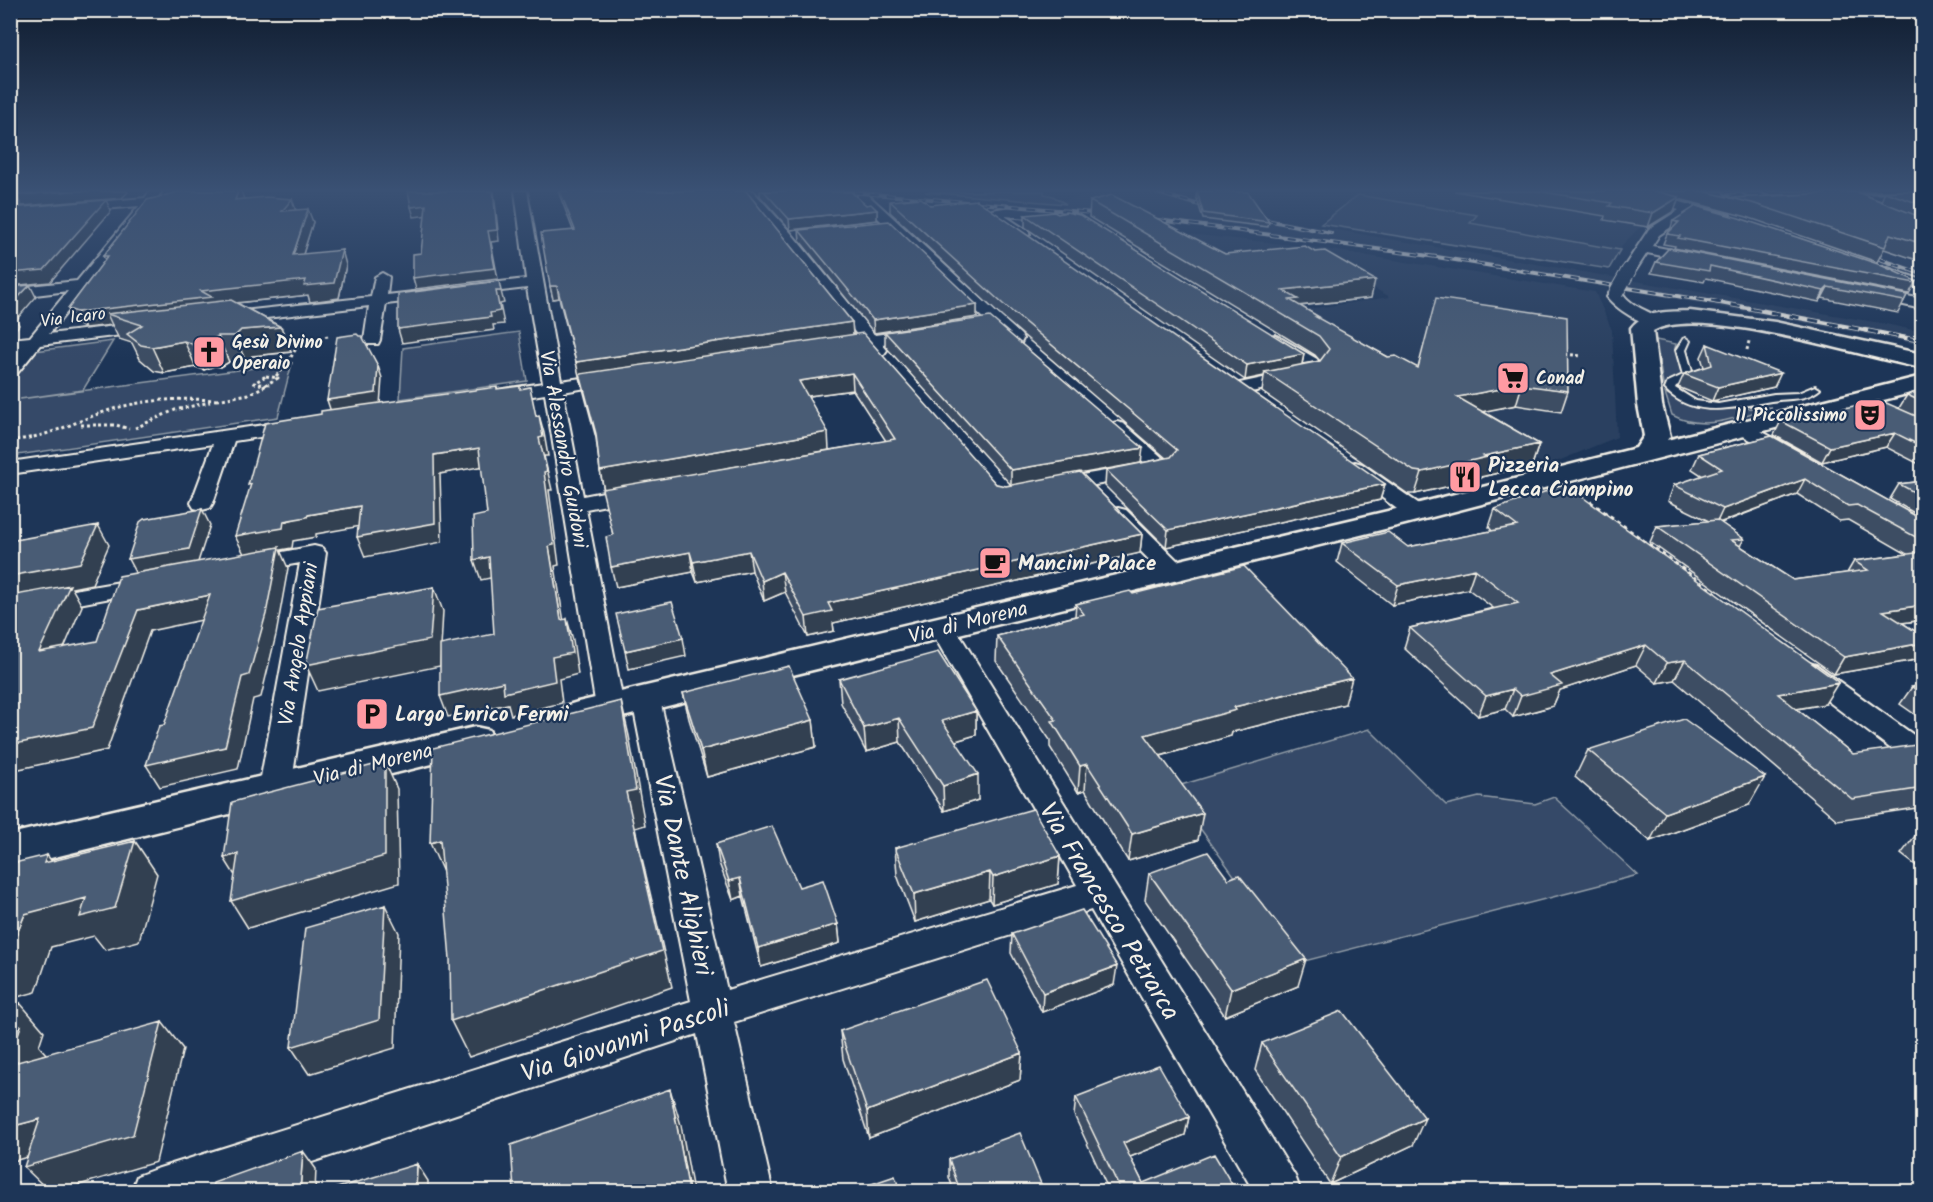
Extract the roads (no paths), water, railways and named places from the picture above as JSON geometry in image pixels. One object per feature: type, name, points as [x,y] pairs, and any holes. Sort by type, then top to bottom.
[{"type":"street","points":[[10,371],[38,341],[113,247]]},
{"type":"street","name":"Via Alessandro Guidoni","points":[[529,247],[610,707]]},
{"type":"street","points":[[800,247],[869,341],[892,367]]},
{"type":"street","points":[[916,247],[1030,352]]},
{"type":"street","points":[[1652,320],[1622,304],[1615,297],[1642,248],[1715,262]]},
{"type":"street","points":[[1866,264],[1923,285]]},
{"type":"street","points":[[372,340],[382,277]]},
{"type":"street","points":[[205,321],[534,283]]},
{"type":"street","points":[[10,293],[81,285]]},
{"type":"street","points":[[1853,290],[1923,304]]},
{"type":"street","points":[[1645,454],[1657,436],[1650,409],[1642,330],[1645,324],[1652,320],[1674,316],[1709,318],[1773,328],[1923,361]]},
{"type":"street","points":[[972,325],[995,322]]},
{"type":"street","name":"Via Icaro","points":[[10,344],[170,325]]},
{"type":"street","points":[[1258,330],[1311,363],[1314,370],[1304,376],[1237,385],[1261,402]]},
{"type":"street","points":[[822,348],[938,331]]},
{"type":"street","points":[[1879,351],[1902,361],[1913,370],[1913,385]]},
{"type":"street","points":[[483,398],[633,376]]},
{"type":"street","name":"Via di Morena","points":[[541,724],[1417,513],[1568,492],[1645,454],[1913,385]]},
{"type":"street","points":[[1860,398],[1885,411]]},
{"type":"street","points":[[1650,409],[1677,422],[1736,431],[1811,466]]},
{"type":"street","points":[[1062,486],[1162,467],[1100,414]]},
{"type":"street","points":[[10,468],[319,422]]},
{"type":"street","points":[[202,502],[226,436]]},
{"type":"street","points":[[1339,457],[1417,513]]},
{"type":"street","points":[[1084,482],[1175,572]]},
{"type":"street","points":[[574,504],[654,490]]},
{"type":"street","name":"Via Angelo Appiani","points":[[223,570],[314,554],[275,788]]},
{"type":"street","points":[[10,609],[178,578]]},
{"type":"street","name":"Via Francesco Petrarca","points":[[943,629],[1279,1191]]},
{"type":"street","points":[[1790,659],[1923,756]]},
{"type":"street","name":"Via Dante Alighieri","points":[[646,700],[751,1191]]},
{"type":"street","name":"Via di Morena","points":[[10,851],[507,732]]},
{"type":"street","name":"Via Giovanni Pascoli","points":[[153,1191],[714,1011],[1099,893]]},
{"type":"lane","points":[[1686,341],[1682,350],[1688,375],[1686,379],[1671,384],[1670,389],[1692,402],[1706,406],[1731,408],[1773,397],[1797,396],[1815,389]]},
{"type":"railway","points":[[1362,247],[1720,303]]},
{"type":"railway","points":[[1863,253],[1922,274]]},
{"type":"railway","points":[[1711,301],[1922,341]]},
{"type":"place","name":"Gesù Divino Operaio","points":[[209,352]]},
{"type":"place","name":"Conad","points":[[1513,378]]},
{"type":"place","name":"Il Piccolissimo","points":[[1870,415]]},
{"type":"place","name":"Pizzeria Lecca Ciampino","points":[[1465,477]]},
{"type":"place","name":"Mancini Palace","points":[[995,563]]},
{"type":"place","name":"Largo Enrico Fermi","points":[[372,714]]}]
